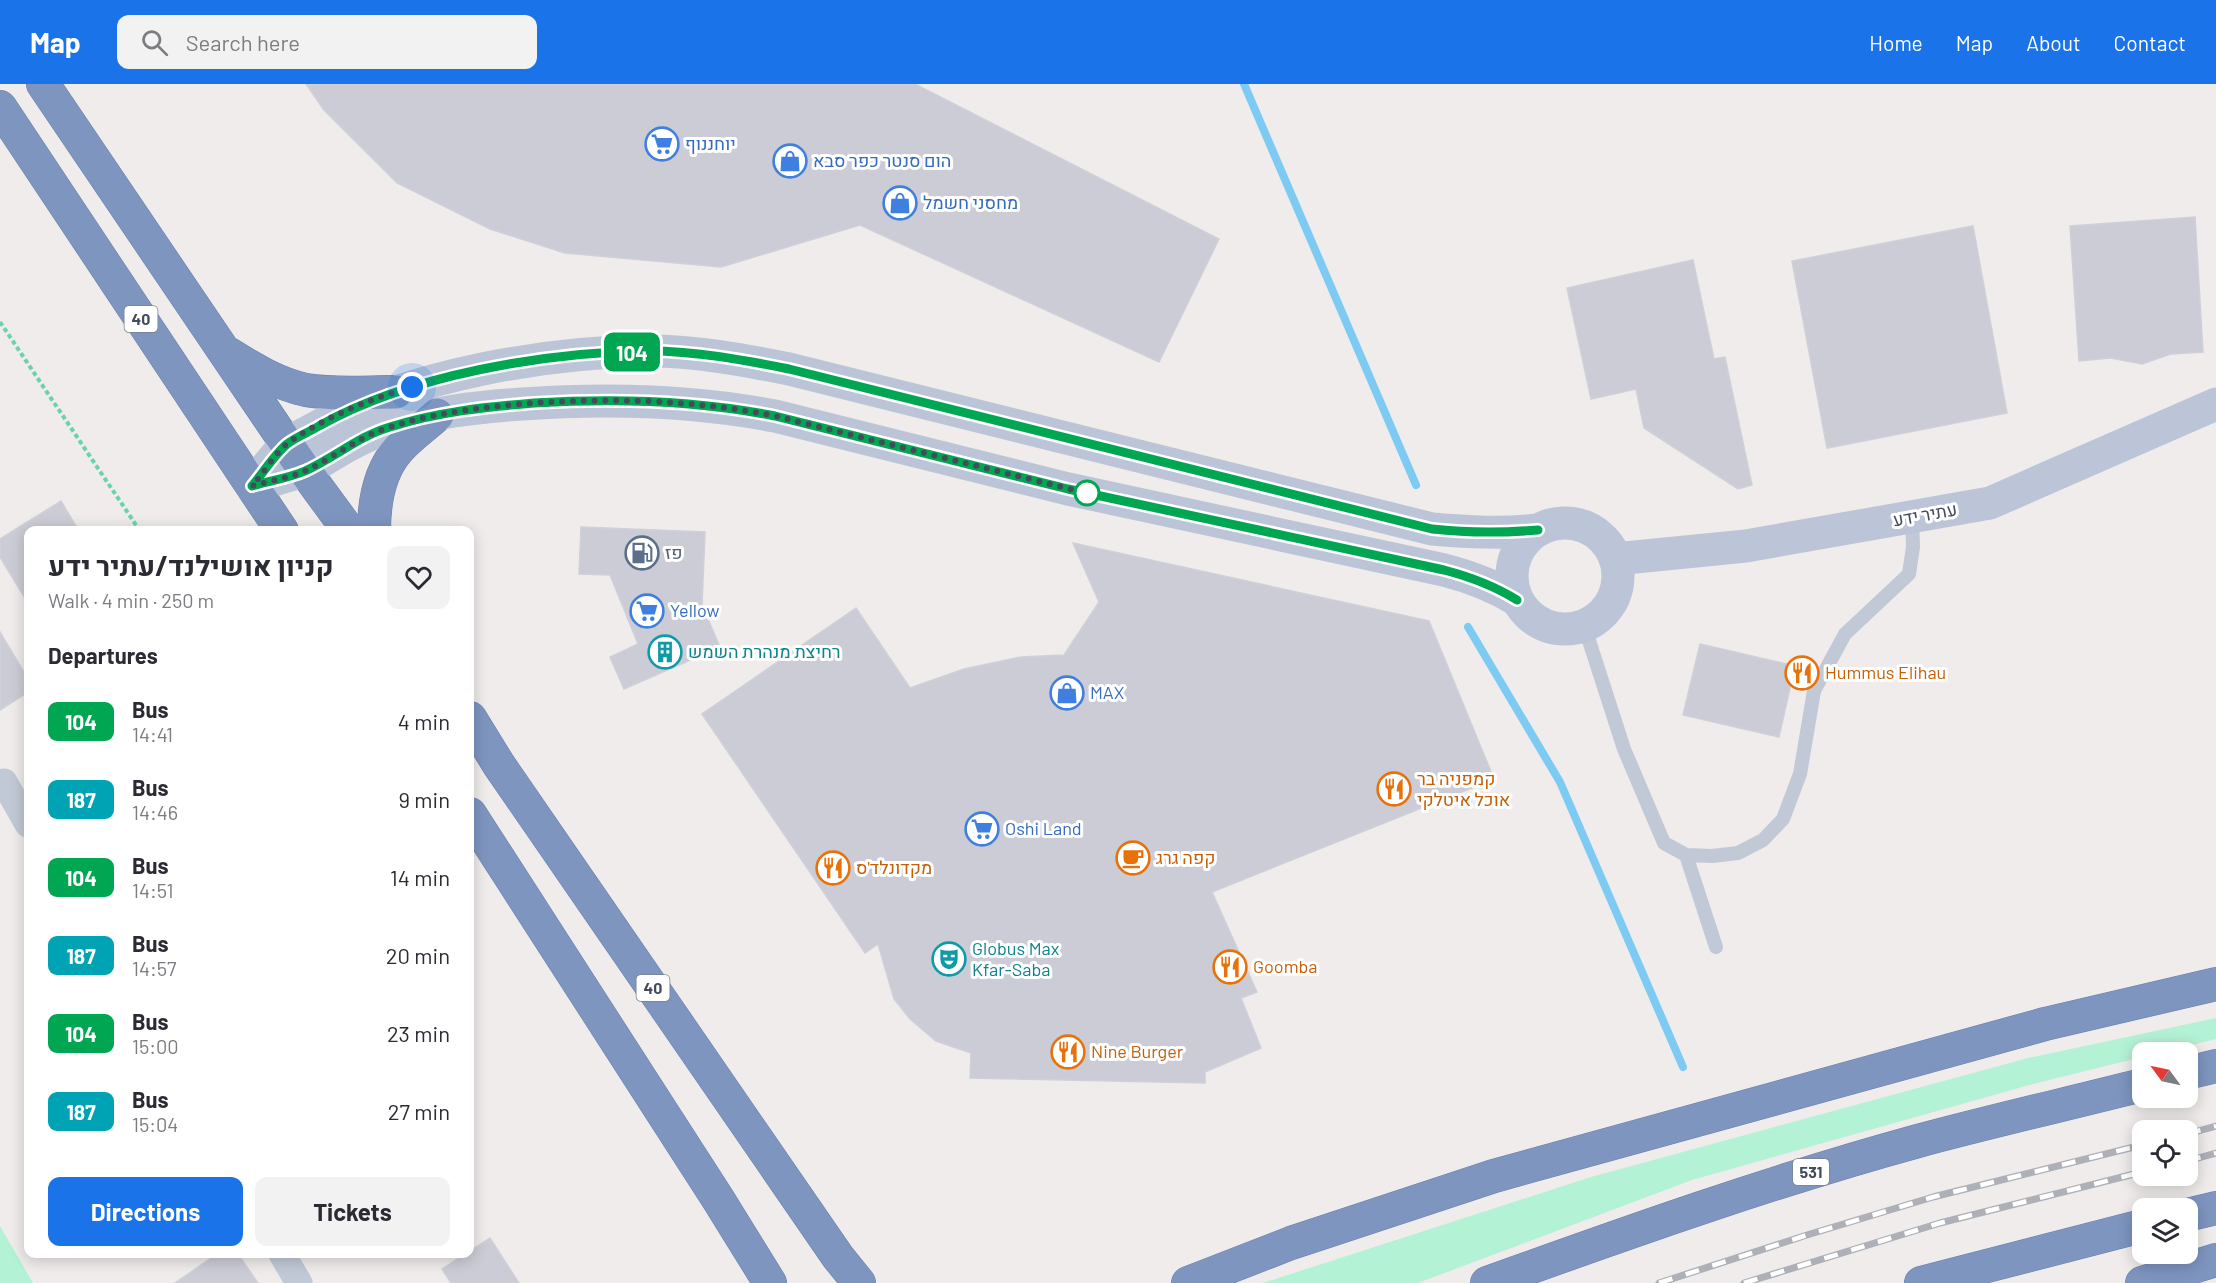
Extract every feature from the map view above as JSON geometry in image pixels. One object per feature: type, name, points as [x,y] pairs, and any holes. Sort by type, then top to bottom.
[{"type":"highway","points":[[43,84],[305,471],[345,526]]},
{"type":"highway","name":"40","points":[[0,107],[279,526]]},
{"type":"highway","points":[[222,348],[256,371],[305,390],[396,392]]},
{"type":"highway","points":[[374,526],[374,511],[381,480],[397,451],[437,415]]},
{"type":"highway","name":"40","points":[[474,724],[513,785],[838,1257],[859,1283]]},
{"type":"highway","points":[[474,820],[770,1283]]},
{"type":"highway","points":[[1188,1283],[1291,1243],[1494,1176],[2045,1024],[2216,984]]},
{"type":"highway","points":[[2198,1070],[2216,1066]]},
{"type":"highway","name":"531","points":[[1487,1283],[1633,1230],[1800,1176],[1918,1141],[2132,1088]]},
{"type":"highway","points":[[718,1199],[763,1283]]},
{"type":"highway","points":[[2198,1212],[2216,1208]]},
{"type":"highway","points":[[1921,1283],[2132,1229]]},
{"type":"highway","points":[[838,1257],[880,1283]]},
{"type":"highway","points":[[2142,1283],[2216,1260]]},
{"type":"street","points":[[252,486],[287,444],[340,414],[396,392],[502,366],[578,355],[651,351],[747,361],[895,394],[1150,460],[1432,529],[1471,533],[1538,530]]},
{"type":"street","points":[[252,486],[305,471],[347,446],[388,427],[437,415],[481,407],[602,400],[682,403],[739,409],[775,416],[1068,489],[1444,570],[1484,582],[1517,600]]},
{"type":"street","name":"עתיר ידע","points":[[1615,559],[1746,546],[1990,503],[2216,404]]},
{"type":"street","points":[[1568,523],[1584,526],[1598,533],[1609,545],[1615,559],[1618,575],[1616,591],[1609,606],[1598,617],[1584,625],[1569,629],[1553,628],[1526,613],[1517,600],[1512,585],[1512,568],[1525,540],[1538,530],[1552,524],[1568,523]]},
{"type":"street","points":[[2,783],[24,818]]},
{"type":"street","points":[[284,1258],[299,1283]]},
{"type":"lane","points":[[1584,625],[1624,748],[1664,843],[1686,855],[1712,856],[1738,853],[1763,840],[1783,819],[1800,774],[1814,691],[1845,634],[1880,604],[1909,574],[1913,547],[1912,517]]},
{"type":"lane","points":[[1686,855],[1716,948]]},
{"type":"path","points":[[0,322],[137,526]]},
{"type":"green space","points":[[2216,1018],[2216,1039],[2198,1044],[2132,1042],[2132,1059],[2037,1083],[1692,1180],[1418,1283],[1263,1283],[1591,1177],[2028,1058]]},
{"type":"green space","points":[[0,1226],[33,1283],[0,1283]]},
{"type":"building","points":[[306,84],[915,84],[1219,239],[1159,362],[860,225],[721,267],[565,253],[490,229],[397,183],[324,110]]},
{"type":"building","points":[[2195,217],[2203,352],[2171,354],[2142,364],[2111,358],[2079,361],[2070,226]]},
{"type":"building","points":[[1973,226],[2007,413],[1827,448],[1792,261]]},
{"type":"building","points":[[1693,260],[1714,359],[1725,357],[1752,485],[1738,489],[1644,428],[1636,389],[1591,399],[1567,288]]},
{"type":"building","points":[[61,501],[76,526],[24,526],[24,596],[0,557],[0,539]]},
{"type":"building","points":[[581,527],[705,532],[702,605],[720,647],[624,689],[610,657],[638,644],[610,575],[579,574]]},
{"type":"building","name":"Oshi Land","points":[[1073,543],[1429,621],[1494,779],[1212,892],[1257,992],[1241,998],[1261,1048],[1205,1072],[1205,1083],[970,1078],[971,1053],[936,1041],[910,1019],[894,999],[878,944],[865,953],[702,714],[856,608],[910,688],[964,669],[1021,657],[1064,655],[1099,602]]},
{"type":"building","points":[[0,632],[24,672],[24,695],[0,710]]},
{"type":"building","points":[[1700,644],[1795,666],[1779,737],[1683,715]]},
{"type":"building","points":[[490,1238],[519,1283],[451,1283],[442,1269],[459,1258],[474,1258],[474,1248]]},
{"type":"building","points":[[211,1258],[241,1258],[258,1283],[175,1283]]},
{"type":"waterway","points":[[1244,84],[1416,485]]},
{"type":"waterway","points":[[1468,627],[1560,782],[1683,1067]]},
{"type":"railway","points":[[2198,1131],[2216,1126]]},
{"type":"railway","points":[[1659,1283],[1933,1197],[2132,1147]]},
{"type":"railway","points":[[2198,1158],[2216,1153]]},
{"type":"railway","points":[[1744,1283],[1940,1223],[2132,1175]]},
{"type":"bus line","name":"104","points":[[1517,600],[1494,586],[1444,570],[1068,489],[775,416],[739,409],[682,403],[602,400],[546,402],[481,407],[437,415],[388,427],[347,446],[305,471],[252,486],[287,444],[340,414],[384,395],[446,378],[526,362],[578,355],[651,351],[747,361],[789,369],[1432,529],[1471,533],[1538,530]]},
{"type":"place","name":"יוחננוף","points":[[662,144]]},
{"type":"place","name":"הום סנטר כפר סבא","points":[[790,161]]},
{"type":"place","name":"מחסני חשמל","points":[[900,203]]},
{"type":"place","name":"פז","points":[[642,553]]},
{"type":"place","name":"Yellow","points":[[647,611]]},
{"type":"place","name":"רחיצת מנהרת השמש","points":[[665,652]]},
{"type":"place","name":"Hummus Elihau","points":[[1802,673]]},
{"type":"place","name":"MAX","points":[[1067,693]]},
{"type":"place","name":"קמפניה בר אוכל איטלקי","points":[[1394,789]]},
{"type":"place","name":"Oshi Land","points":[[982,829]]},
{"type":"place","name":"קפה גרג","points":[[1133,858]]},
{"type":"place","name":"מקדונלד'ס","points":[[833,868]]},
{"type":"place","name":"Globus Max Kfar-Saba","points":[[949,959]]},
{"type":"place","name":"Goomba","points":[[1230,967]]},
{"type":"place","name":"Nine Burger","points":[[1068,1052]]},
{"type":"route","points":[[412,387],[384,395],[340,414],[287,444],[252,486],[305,471],[347,446],[388,427],[481,407],[602,400],[682,403],[739,409],[1090,494],[1087,493]]}]
